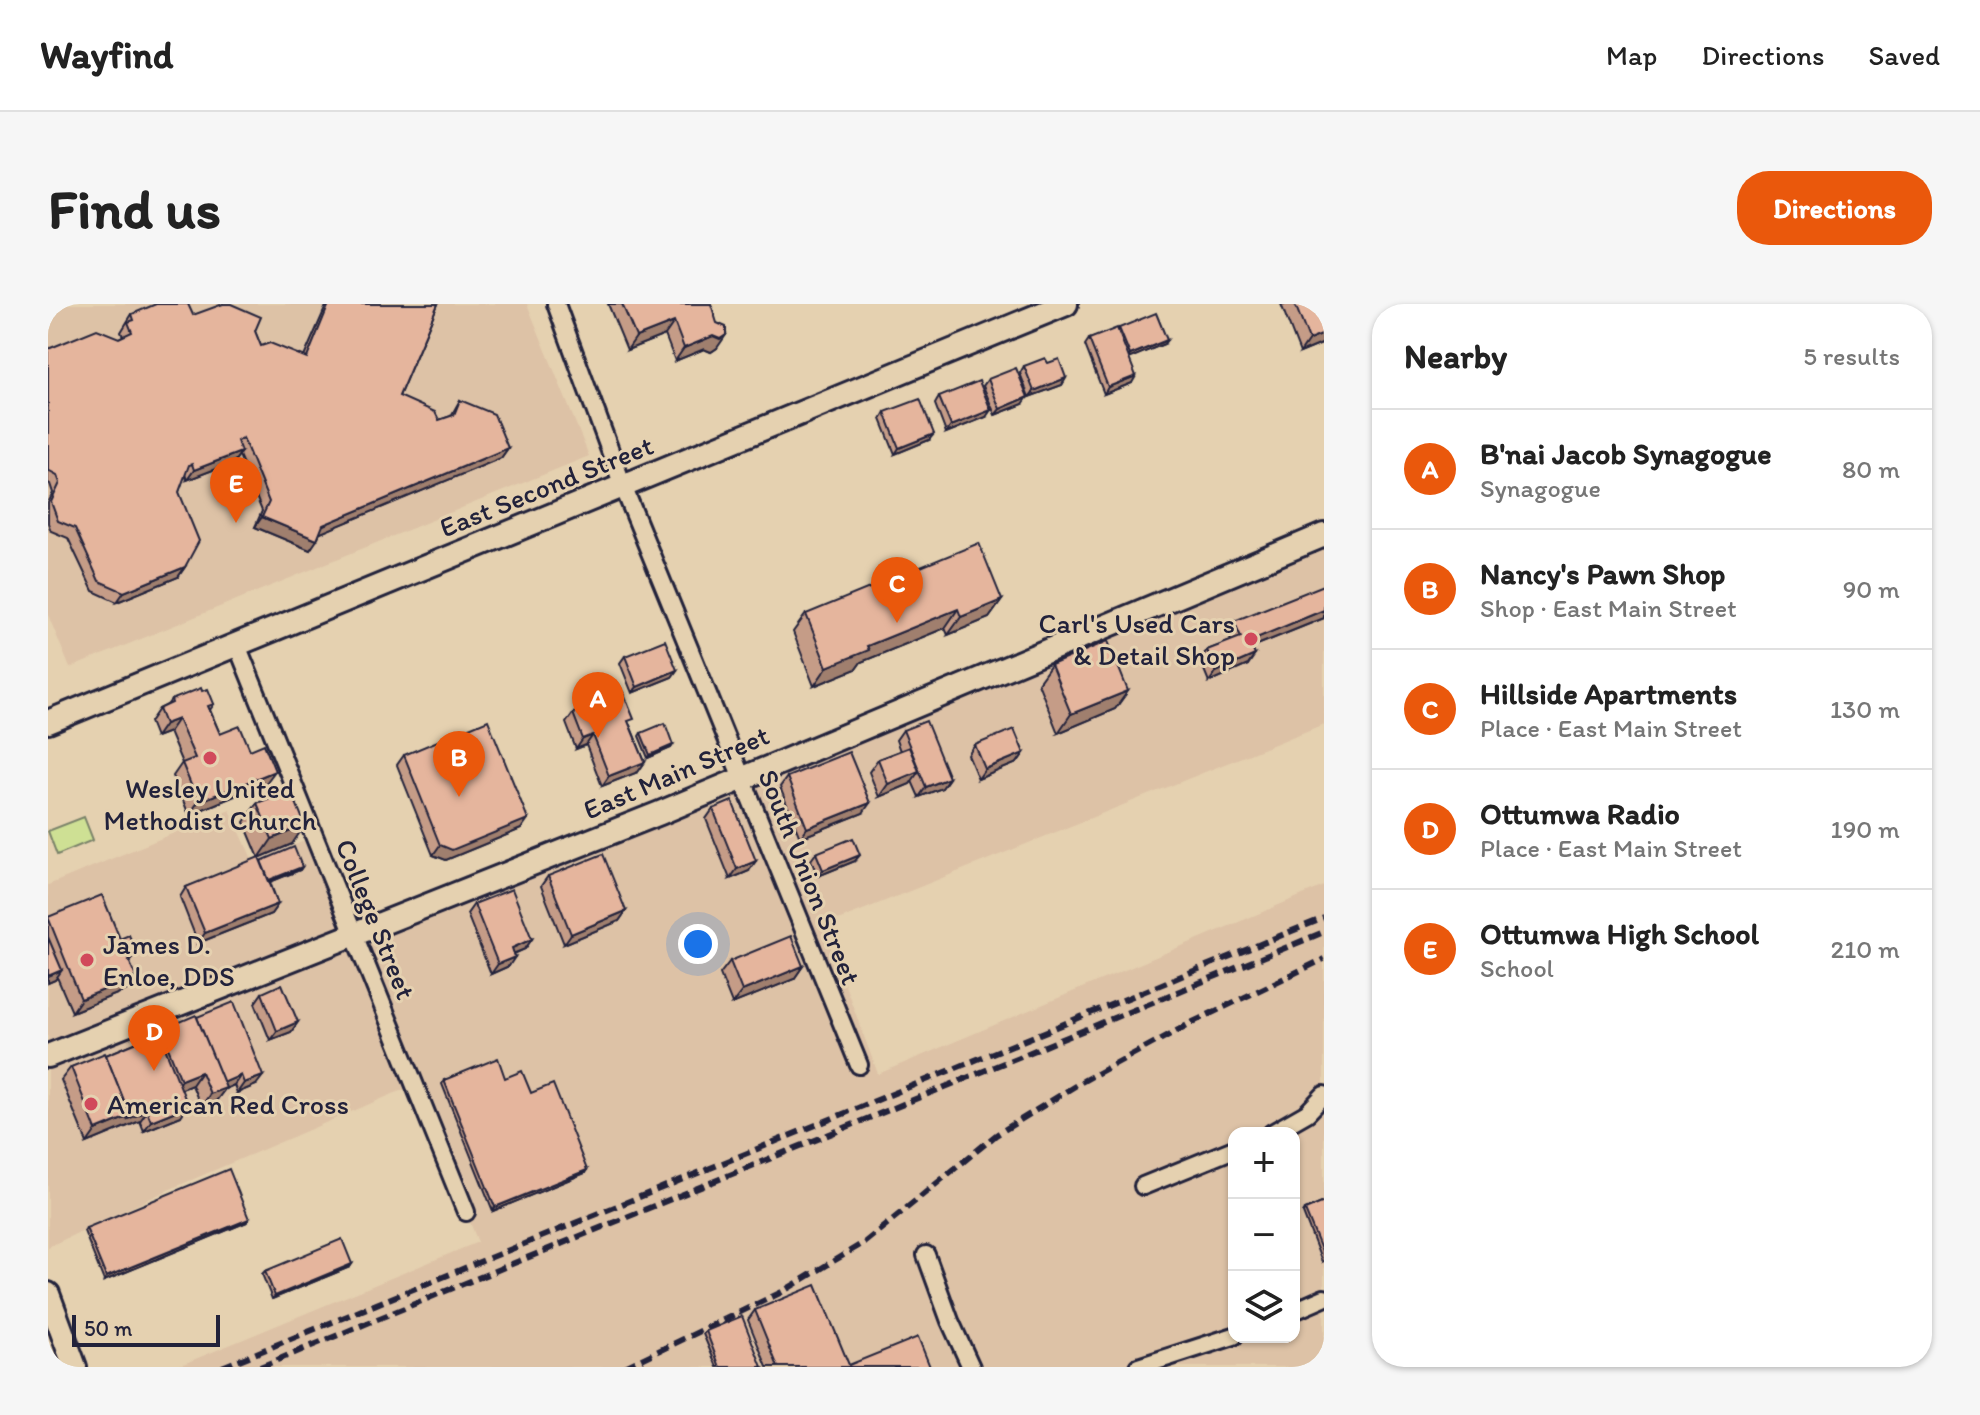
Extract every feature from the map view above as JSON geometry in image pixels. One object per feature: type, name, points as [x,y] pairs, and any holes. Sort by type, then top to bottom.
[{"type":"main road","name":"East Second Street","points":[[48,722],[623,486],[1034,310],[1066,304]]},
{"type":"main road","name":"East Main Street","points":[[48,1056],[742,778],[1324,535]]},
{"type":"main road","points":[[48,1294],[75,1367]]},
{"type":"street","name":"South Union Street","points":[[556,304],[623,486],[859,1065]]},
{"type":"street","name":"College Street","points":[[237,645],[466,1212]]},
{"type":"street","points":[[1282,1127],[1307,1113],[1324,1095]]},
{"type":"street","points":[[1143,1186],[1228,1151]]},
{"type":"street","points":[[926,1255],[971,1367]]},
{"type":"street","points":[[1300,1308],[1324,1298]]},
{"type":"street","points":[[1138,1367],[1228,1338]]},
{"type":"shaded area","points":[[48,304],[527,304],[589,456],[70,668],[48,615]]},
{"type":"shaded area","points":[[1324,535],[1324,724],[823,926],[878,1074],[1324,886],[1324,1367],[176,1367],[478,1242],[414,1085],[168,1190],[48,1247],[48,885],[230,810],[253,861],[315,837],[353,935]]},
{"type":"green space","points":[[84,817],[93,840],[57,855],[48,831]]},
{"type":"building","points":[[156,304],[188,304],[193,315],[231,304],[261,317],[255,331],[261,346],[270,343],[307,358],[329,304],[438,304],[399,396],[435,412],[439,420],[454,415],[460,400],[494,414],[508,448],[323,525],[317,540],[262,517],[269,502],[243,438],[237,441],[241,452],[194,470],[192,464],[189,465],[179,492],[199,541],[185,567],[124,592],[99,581],[75,528],[58,521],[51,502],[60,483],[57,475],[48,470],[48,349],[97,329],[119,338],[132,332],[128,322],[134,320],[132,314]]},
{"type":"building","points":[[622,304],[711,304],[717,323],[726,327],[726,335],[720,339],[713,336],[684,348],[674,322],[636,337]]},
{"type":"building","points":[[1295,304],[1324,304],[1324,334],[1309,340]]},
{"type":"building","points":[[1156,313],[1167,340],[1130,355],[1119,328]]},
{"type":"building","points":[[1117,328],[1136,376],[1108,387],[1089,339]]},
{"type":"building","points":[[1045,358],[1048,363],[1059,359],[1066,378],[1034,391],[1024,366]]},
{"type":"building","points":[[1016,368],[1028,397],[1000,409],[988,379]]},
{"type":"building","points":[[979,381],[991,410],[951,426],[939,397]]},
{"type":"building","points":[[920,399],[934,434],[899,448],[885,412]]},
{"type":"building","points":[[979,543],[1002,600],[961,617],[958,609],[867,646],[869,650],[827,667],[806,614]]},
{"type":"building","name":"Carl's Used Cars & Detail Shop","points":[[1324,585],[1324,610],[1249,641],[1255,655],[1216,672],[1207,650],[1241,637],[1234,621]]},
{"type":"building","points":[[665,640],[677,670],[637,687],[625,656]]},
{"type":"building","points":[[1108,641],[1128,691],[1071,714],[1051,665]]},
{"type":"building","name":"Wesley United Methodist Church","points":[[201,688],[202,691],[208,689],[214,704],[208,706],[220,734],[240,726],[250,750],[264,744],[275,771],[198,802],[182,763],[195,758],[178,719],[165,724],[159,709],[172,703],[171,700]]},
{"type":"building","points":[[623,692],[634,719],[628,721],[645,762],[609,776],[593,735],[583,739],[573,713]]},
{"type":"building","points":[[488,720],[528,819],[452,850],[440,845],[404,755]]},
{"type":"building","points":[[926,721],[949,778],[926,787],[903,730]]},
{"type":"building","points":[[665,723],[673,745],[650,755],[641,733]]},
{"type":"building","points":[[1014,729],[1024,753],[985,769],[975,745]]},
{"type":"building","points":[[909,747],[919,771],[888,784],[878,759]]},
{"type":"building","points":[[849,752],[870,803],[807,828],[787,777]]},
{"type":"building","points":[[291,790],[305,825],[272,839],[257,803]]},
{"type":"building","points":[[732,801],[756,861],[737,869],[713,809]]},
{"type":"building","points":[[853,838],[860,855],[823,870],[816,853]]},
{"type":"building","points":[[294,847],[302,867],[269,880],[261,861]]},
{"type":"building","points":[[603,854],[626,911],[571,934],[548,876]]},
{"type":"building","points":[[259,857],[278,904],[205,933],[186,887]]},
{"type":"building","points":[[512,889],[532,939],[512,948],[515,957],[498,964],[474,904]]},
{"type":"building","name":"James D. Enloe, DDS","points":[[102,895],[120,939],[129,935],[136,952],[127,956],[136,977],[81,999],[48,917]]},
{"type":"building","points":[[791,936],[803,966],[742,991],[730,961]]},
{"type":"building","points":[[48,937],[62,970],[48,976]]},
{"type":"building","points":[[282,984],[298,1022],[277,1031],[262,993]]},
{"type":"building","points":[[234,1002],[263,1076],[244,1083],[241,1075],[223,1083],[197,1017]]},
{"type":"building","points":[[196,1015],[226,1088],[210,1094],[201,1072],[181,1080],[161,1030]]},
{"type":"building","points":[[159,1033],[188,1106],[151,1121],[147,1111],[128,1119],[130,1116],[106,1055]]},
{"type":"building","points":[[105,1053],[130,1116],[96,1130],[71,1067]]},
{"type":"building","points":[[498,1058],[505,1078],[522,1071],[531,1093],[553,1084],[587,1170],[495,1207],[444,1080]]},
{"type":"building","points":[[229,1169],[249,1219],[106,1277],[86,1228]]},
{"type":"building","points":[[1324,1202],[1324,1257],[1305,1210]]},
{"type":"building","points":[[342,1239],[352,1264],[275,1296],[265,1271]]},
{"type":"building","points":[[816,1285],[849,1365],[918,1337],[930,1367],[778,1367],[755,1310]]},
{"type":"building","points":[[742,1316],[762,1367],[720,1367],[706,1331]]},
{"type":"railway","points":[[222,1367],[1324,918]]},
{"type":"railway","points":[[260,1367],[1324,932]]},
{"type":"railway","points":[[625,1367],[782,1292],[865,1242],[996,1135],[1083,1081],[1193,1022],[1324,959]]},
{"type":"place","name":"Ottumwa High School","points":[[236,523]]},
{"type":"place","name":"Hillside Apartments","points":[[897,623]]},
{"type":"place","name":"Carl's Used Cars & Detail Shop","points":[[1251,639]]},
{"type":"place","name":"B'nai Jacob Synagogue","points":[[598,738]]},
{"type":"place","name":"Wesley United Methodist Church","points":[[210,758]]},
{"type":"place","name":"Nancy's Pawn Shop","points":[[459,797]]},
{"type":"place","name":"James D. Enloe, DDS","points":[[87,960]]},
{"type":"place","name":"Ottumwa Radio","points":[[154,1071]]},
{"type":"place","name":"American Red Cross","points":[[91,1104]]}]
